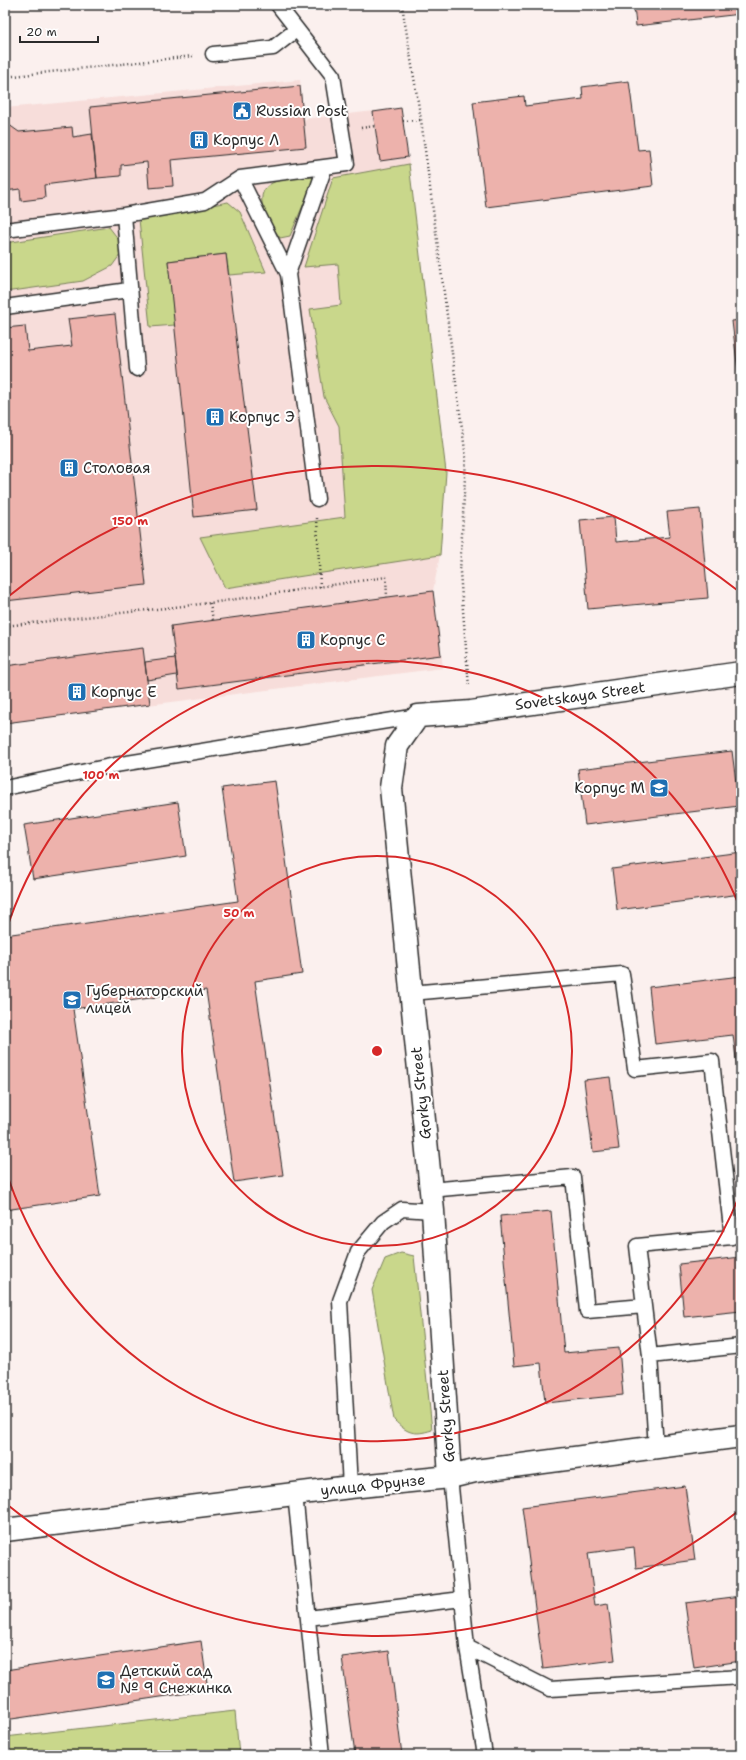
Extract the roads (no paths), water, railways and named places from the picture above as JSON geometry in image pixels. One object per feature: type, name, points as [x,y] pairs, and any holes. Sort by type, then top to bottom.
[{"type":"street","name":"Sovetskaya Street","points":[[418,716],[470,712],[741,673]]},
{"type":"street","name":"Gorky Street","points":[[418,716],[397,746],[391,788],[433,1211],[450,1477]]},
{"type":"street","name":"улица Фрунзе","points":[[5,1530],[350,1487],[450,1477],[475,1471],[741,1436]]},
{"type":"lane","points":[[5,230],[124,215],[205,201],[240,178],[347,164],[333,76],[278,5]]},
{"type":"lane","points":[[213,54],[273,48],[296,30]]},
{"type":"lane","points":[[288,274],[325,167]]},
{"type":"lane","points":[[240,178],[288,274],[317,499]]},
{"type":"lane","points":[[124,215],[129,290],[137,369]]},
{"type":"lane","points":[[5,307],[129,290]]},
{"type":"lane","points":[[5,788],[115,765],[418,716]]},
{"type":"lane","points":[[411,993],[622,974],[635,1069],[712,1060],[732,1237],[637,1246],[650,1356],[656,1448]]},
{"type":"lane","points":[[430,1190],[573,1177],[587,1311],[644,1306]]},
{"type":"lane","points":[[350,1487],[340,1301],[358,1252],[383,1222],[402,1209],[433,1211]]},
{"type":"lane","points":[[650,1356],[741,1346]]},
{"type":"lane","points":[[450,1477],[467,1647],[485,1755]]},
{"type":"lane","points":[[295,1494],[322,1755]]},
{"type":"lane","points":[[308,1618],[462,1599]]},
{"type":"lane","points":[[467,1647],[550,1689],[741,1677]]},
{"type":"place","name":"Russian Post","points":[[242,111]]},
{"type":"place","name":"Корпус Л","points":[[199,140]]},
{"type":"place","name":"Корпус Э","points":[[215,417]]},
{"type":"place","name":"Столовая","points":[[69,468]]},
{"type":"place","name":"Корпус С","points":[[306,640]]},
{"type":"place","name":"Корпус Е","points":[[77,692]]},
{"type":"place","name":"Корпус M","points":[[659,788]]},
{"type":"place","name":"Губернаторский лицей","points":[[72,1000]]},
{"type":"place","name":"Детский сад № 9 Снежинка","points":[[106,1680]]}]
